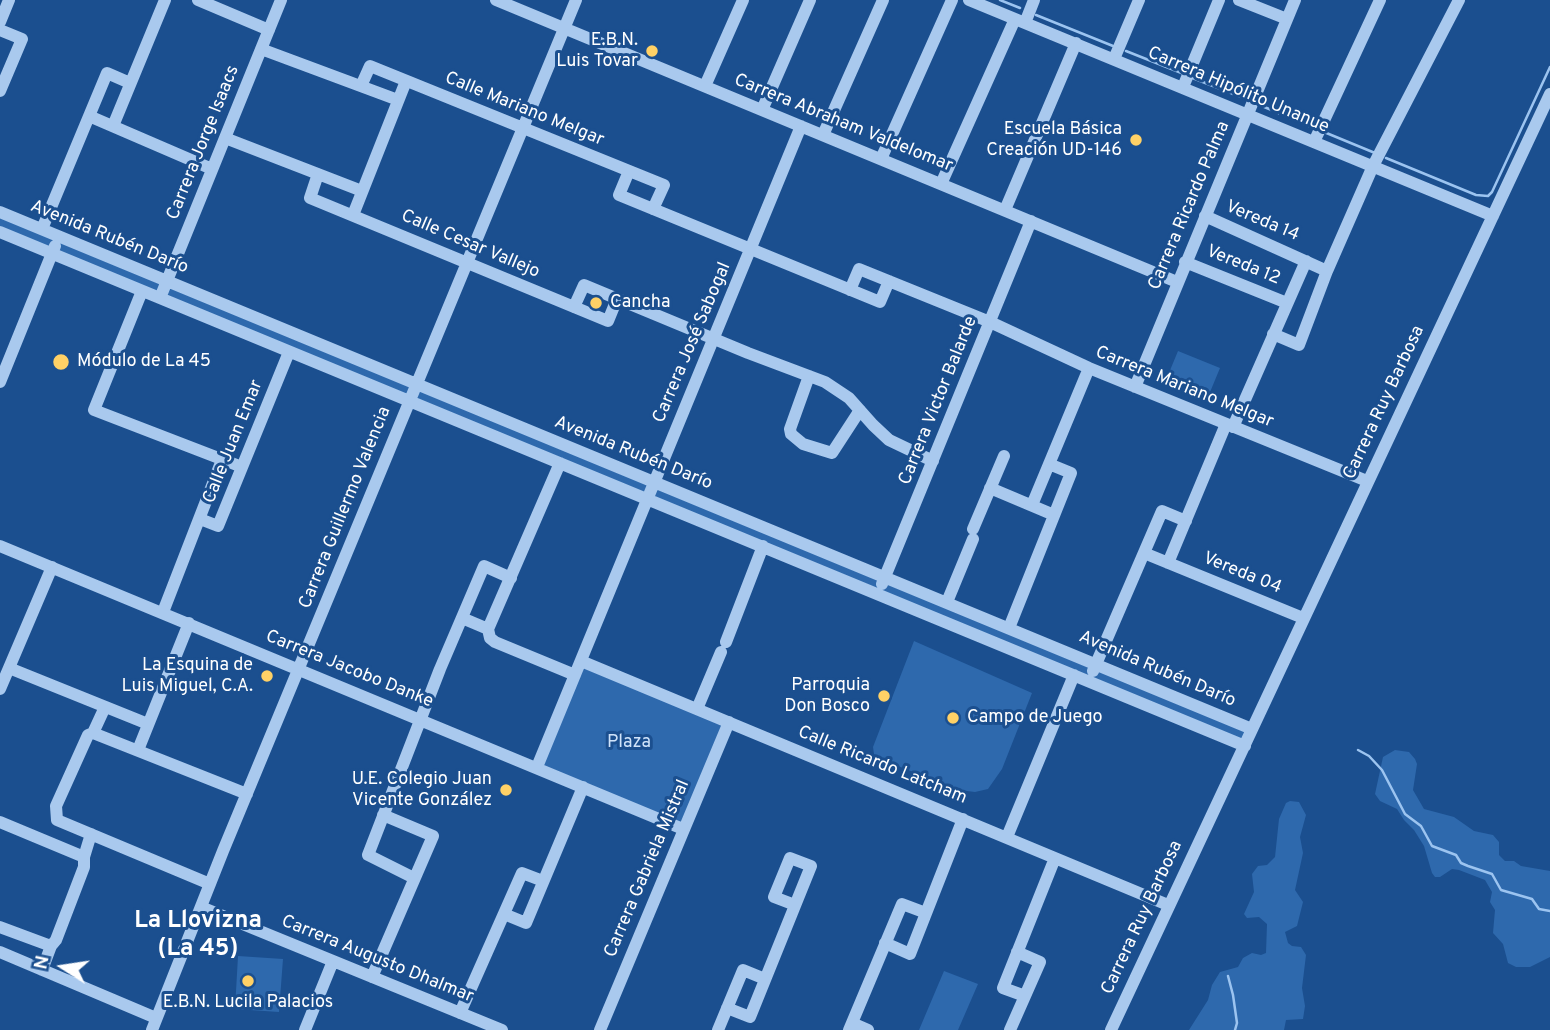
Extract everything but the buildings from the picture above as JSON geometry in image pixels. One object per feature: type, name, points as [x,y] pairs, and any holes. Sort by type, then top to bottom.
[{"type":"street","points":[[0,22],[9,0]]},
{"type":"street","points":[[113,126],[165,0]]},
{"type":"street","points":[[198,0],[269,30]]},
{"type":"street","name":"Carrera Jorge Isaacs","points":[[160,298],[281,0]]},
{"type":"street","name":"Carrera Abraham Valdelomar","points":[[496,0],[1177,282]]},
{"type":"street","name":"Carrera Guillermo Valencia","points":[[154,1024],[576,0]]},
{"type":"street","points":[[705,86],[743,0]]},
{"type":"street","points":[[762,110],[810,0]]},
{"type":"street","points":[[823,135],[883,0]]},
{"type":"street","points":[[881,159],[952,0]]},
{"type":"street","name":"Carrera Hipólito Unanue","points":[[970,0],[1114,59],[1186,80],[1248,114],[1318,134],[1373,166],[1493,216]]},
{"type":"street","points":[[942,184],[1020,21],[1034,0]]},
{"type":"street","points":[[1114,59],[1139,0]]},
{"type":"street","points":[[1186,80],[1219,0]]},
{"type":"street","points":[[1239,0],[1287,19]]},
{"type":"street","name":"Carrera Ricardo Palma","points":[[1135,387],[1295,0]]},
{"type":"street","points":[[1318,134],[1380,0]]},
{"type":"street","points":[[1273,334],[1298,345],[1373,166],[1459,0]]},
{"type":"street","points":[[0,30],[22,39],[1,84]]},
{"type":"street","points":[[1005,210],[1076,43]]},
{"type":"street","points":[[261,48],[398,100]]},
{"type":"street","name":"Calle Mariano Melgar","points":[[361,86],[370,66],[664,185],[653,209]]},
{"type":"street","points":[[42,229],[107,73],[130,83]]},
{"type":"street","points":[[353,215],[406,81]]},
{"type":"street","name":"Carrera Ruy Barbosa","points":[[1111,1030],[1550,94]]},
{"type":"street","points":[[89,116],[212,169]]},
{"type":"street","name":"Carrera José Sabogal","points":[[537,767],[801,126]]},
{"type":"street","points":[[225,138],[362,191]]},
{"type":"street","points":[[629,172],[619,195],[880,302],[889,281]]},
{"type":"street","name":"Calle Cesar Vallejo","points":[[318,174],[310,198],[608,321],[617,299]]},
{"type":"street","name":"Avenida Rubén Darío","points":[[0,212],[1252,729]]},
{"type":"street","name":"Vereda 14","points":[[1205,216],[1327,271]]},
{"type":"street","name":"Carrera Victor Balarde","points":[[878,594],[1031,221]]},
{"type":"street","name":"Avenida Rubén Darío","points":[[0,232],[1245,746]]},
{"type":"street","points":[[0,382],[59,236]]},
{"type":"street","points":[[1168,563],[1306,261]]},
{"type":"street","name":"Vereda 12","points":[[1185,262],[1287,303]]},
{"type":"street","points":[[850,290],[859,269],[990,322]]},
{"type":"street","points":[[574,307],[583,285],[825,382],[844,394],[890,440],[933,461]]},
{"type":"street","points":[[142,291],[94,410],[242,467]]},
{"type":"street","name":"Carrera Mariano Melgar","points":[[990,322],[1089,368],[1367,481]]},
{"type":"street","name":"Calle Juan Emar","points":[[200,519],[218,526],[289,352]]},
{"type":"street","points":[[1032,505],[1089,368]]},
{"type":"street","points":[[809,376],[790,429],[791,434],[803,444],[832,453],[860,410]]},
{"type":"street","points":[[947,602],[1004,456]]},
{"type":"street","name":"Calle Juan Emar","points":[[163,612],[222,460]]},
{"type":"street","points":[[560,463],[488,629],[490,638],[495,642],[575,675]]},
{"type":"street","points":[[1009,628],[1071,472],[1049,464]]},
{"type":"street","points":[[990,488],[1054,515]]},
{"type":"street","points":[[1089,681],[1162,511],[1186,521]]},
{"type":"street","name":"Carrera Jacobo Danke","points":[[0,546],[683,829]]},
{"type":"street","points":[[697,709],[763,546]]},
{"type":"street","name":"Vereda 04","points":[[1144,553],[1303,618]]},
{"type":"street","points":[[414,878],[368,855],[484,566],[511,578]]},
{"type":"street","points":[[0,689],[52,567]]},
{"type":"street","points":[[462,618],[488,629]]},
{"type":"street","points":[[138,750],[189,623]]},
{"type":"street","name":"Calle Ricardo Latcham","points":[[581,660],[1168,905]]},
{"type":"street","points":[[9,668],[148,724]]},
{"type":"street","points":[[1007,837],[1074,675]]},
{"type":"street","points":[[48,842],[57,820],[56,806],[88,735],[93,733],[105,707]]},
{"type":"street","name":"Carrera Gabriela Mistral","points":[[600,1030],[729,722]]},
{"type":"street","points":[[93,733],[247,794]]},
{"type":"street","points":[[504,914],[526,923],[583,787]]},
{"type":"street","points":[[372,977],[433,836],[383,815]]},
{"type":"street","points":[[885,943],[910,954],[963,819]]},
{"type":"street","points":[[57,820],[210,884]]},
{"type":"street","points":[[0,822],[84,857]]},
{"type":"street","points":[[42,970],[84,867],[84,857],[92,834]]},
{"type":"street","points":[[1025,996],[1003,988],[1055,858]]},
{"type":"street","points":[[460,1013],[523,873],[543,881]]},
{"type":"street","points":[[868,1030],[850,1027],[902,904],[926,913]]},
{"type":"street","points":[[727,1008],[750,1017],[795,905]]},
{"type":"street","name":"Carrera Augusto Dhalmar","points":[[201,907],[502,1030]]},
{"type":"street","points":[[51,946],[4,928],[0,952],[154,1024]]},
{"type":"street","points":[[1010,1030],[1040,962],[1017,952]]},
{"type":"street","points":[[305,1030],[333,961]]},
{"type":"street","points":[[718,1030],[743,970],[765,979]]},
{"type":"green space","points":[[0,212],[1252,729],[1245,746],[0,232]]},
{"type":"green space","points":[[1178,351],[1220,368],[1208,397],[1166,380]]},
{"type":"green space","name":"Campo de Juego","points":[[914,641],[1032,693],[1002,769],[988,789],[975,792],[959,790],[880,759],[874,754],[873,747]]},
{"type":"green space","name":"Plaza","points":[[581,661],[729,722],[683,829],[537,767]]},
{"type":"green space","points":[[1395,750],[1409,752],[1415,759],[1417,764],[1413,790],[1424,809],[1454,817],[1474,831],[1493,835],[1499,842],[1499,855],[1505,861],[1550,871],[1550,957],[1530,967],[1516,967],[1508,963],[1503,944],[1493,933],[1495,910],[1490,902],[1492,892],[1485,880],[1452,869],[1440,877],[1435,877],[1432,873],[1424,846],[1414,830],[1397,809],[1380,801],[1375,794],[1383,757]]},
{"type":"green space","points":[[1299,802],[1306,815],[1300,837],[1303,853],[1295,890],[1303,902],[1297,926],[1285,932],[1288,943],[1301,947],[1306,955],[1302,988],[1305,1006],[1303,1019],[1286,1020],[1284,1030],[1189,1030],[1208,1000],[1212,985],[1220,972],[1238,967],[1243,958],[1252,953],[1266,953],[1267,924],[1259,917],[1247,918],[1244,914],[1254,892],[1252,874],[1258,866],[1267,865],[1275,857],[1279,819],[1286,803]]},
{"type":"green space","points":[[238,956],[283,959],[279,1012],[235,1009]]},
{"type":"green space","points":[[944,971],[978,984],[958,1030],[919,1030]]},
{"type":"waterway","points":[[1000,0],[1020,8]]},
{"type":"waterway","points":[[1036,15],[1113,46]]},
{"type":"waterway","points":[[1126,51],[1184,74]]},
{"type":"waterway","points":[[1386,158],[1476,195],[1488,196],[1550,67]]},
{"type":"waterway","points":[[1190,77],[1241,97]]},
{"type":"waterway","points":[[1262,106],[1314,128]]},
{"type":"waterway","points":[[1324,132],[1375,153]]},
{"type":"waterway","points":[[1358,750],[1369,756],[1382,770],[1405,814],[1421,826],[1432,846],[1456,855],[1461,863],[1492,874],[1501,890],[1532,899],[1539,909],[1550,911]]},
{"type":"waterway","points":[[1228,976],[1237,1023],[1235,1030]]},
{"type":"place","name":"E.B.N. Luis Tovar","points":[[652,51]]},
{"type":"place","name":"Escuela Básica Creación UD-146","points":[[1136,140]]},
{"type":"place","name":"Cancha","points":[[596,303]]},
{"type":"place","name":"Módulo de La 45","points":[[61,362]]},
{"type":"place","name":"La Esquina de Luis Miguel, C.A.","points":[[267,676]]},
{"type":"place","name":"Parroquia Don Bosco","points":[[884,696]]},
{"type":"place","name":"Campo de Juego","points":[[953,718]]},
{"type":"place","name":"U.E. Colegio Juan Vicente González","points":[[506,790]]},
{"type":"place","name":"E.B.N. Lucila Palacios","points":[[248,981]]},
{"type":"district","name":"La Llovizna (La 45)","points":[[198,936]]}]
